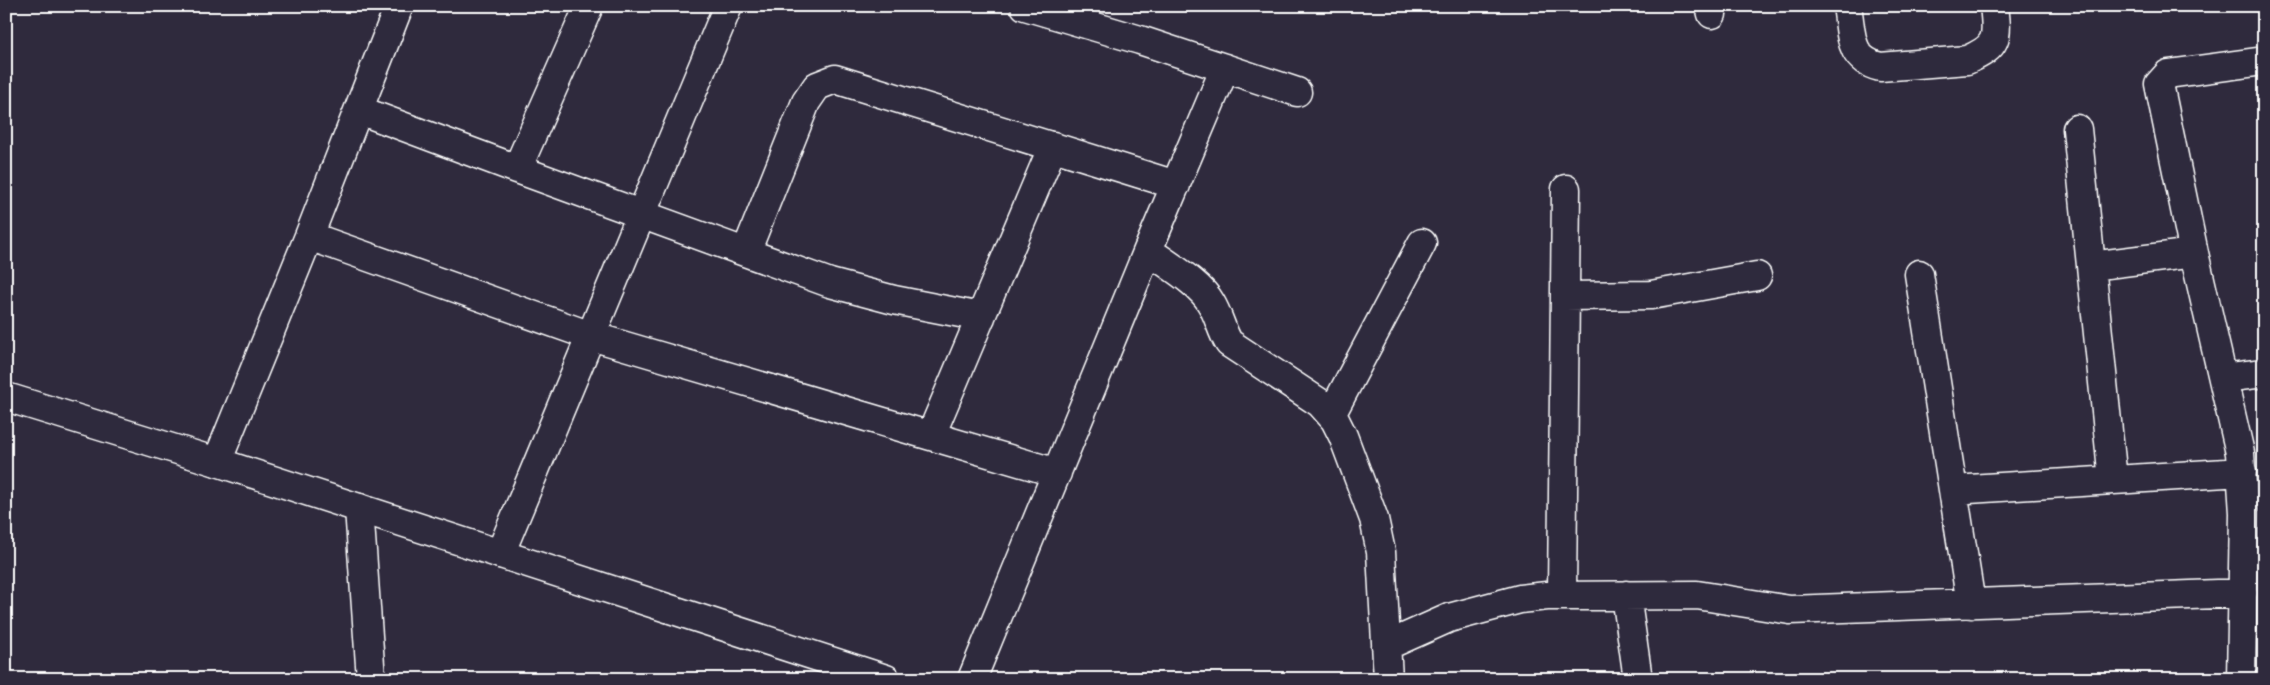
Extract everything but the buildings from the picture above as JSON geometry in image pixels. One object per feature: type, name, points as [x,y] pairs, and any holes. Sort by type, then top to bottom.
[{"type":"street","points":[[217,462],[309,236],[399,6]]},
{"type":"street","points":[[517,169],[589,6]]},
{"type":"street","points":[[500,554],[728,6]]},
{"type":"street","points":[[1025,6],[1297,92]]},
{"type":"street","points":[[1847,6],[1858,55],[1866,63],[1880,67],[1967,60],[1980,55],[1991,46],[1997,31],[1994,6]]},
{"type":"street","points":[[2241,679],[2244,513],[2242,472],[2159,84],[2168,74],[2264,61]]},
{"type":"street","points":[[972,679],[1148,250],[1225,68]]},
{"type":"street","points":[[746,252],[806,102],[817,86],[835,79],[1176,185]]},
{"type":"street","points":[[359,110],[830,283],[869,294],[980,317]]},
{"type":"street","points":[[2077,129],[2113,480]]},
{"type":"street","points":[[931,436],[1053,146]]},
{"type":"street","points":[[1562,595],[1566,188]]},
{"type":"street","points":[[309,236],[591,336],[1057,473]]},
{"type":"street","points":[[1331,415],[1422,243]]},
{"type":"street","points":[[1148,250],[1203,292],[1212,304],[1222,331],[1229,342],[1320,403],[1331,415],[1343,436],[1374,519],[1381,552],[1388,679]]},
{"type":"street","points":[[2091,266],[2194,253]]},
{"type":"street","points":[[1919,274],[1971,604]]},
{"type":"street","points":[[1565,296],[1651,295],[1757,276]]},
{"type":"street","points":[[2223,378],[2264,373]]},
{"type":"street","points":[[6,397],[217,462],[886,679]]},
{"type":"street","points":[[1953,490],[2242,472]]},
{"type":"street","points":[[358,508],[371,679]]},
{"type":"street","points":[[1386,646],[1449,618],[1520,599],[1562,595],[1697,595],[1790,610],[2243,594]]},
{"type":"street","points":[[1626,595],[1638,679]]}]
